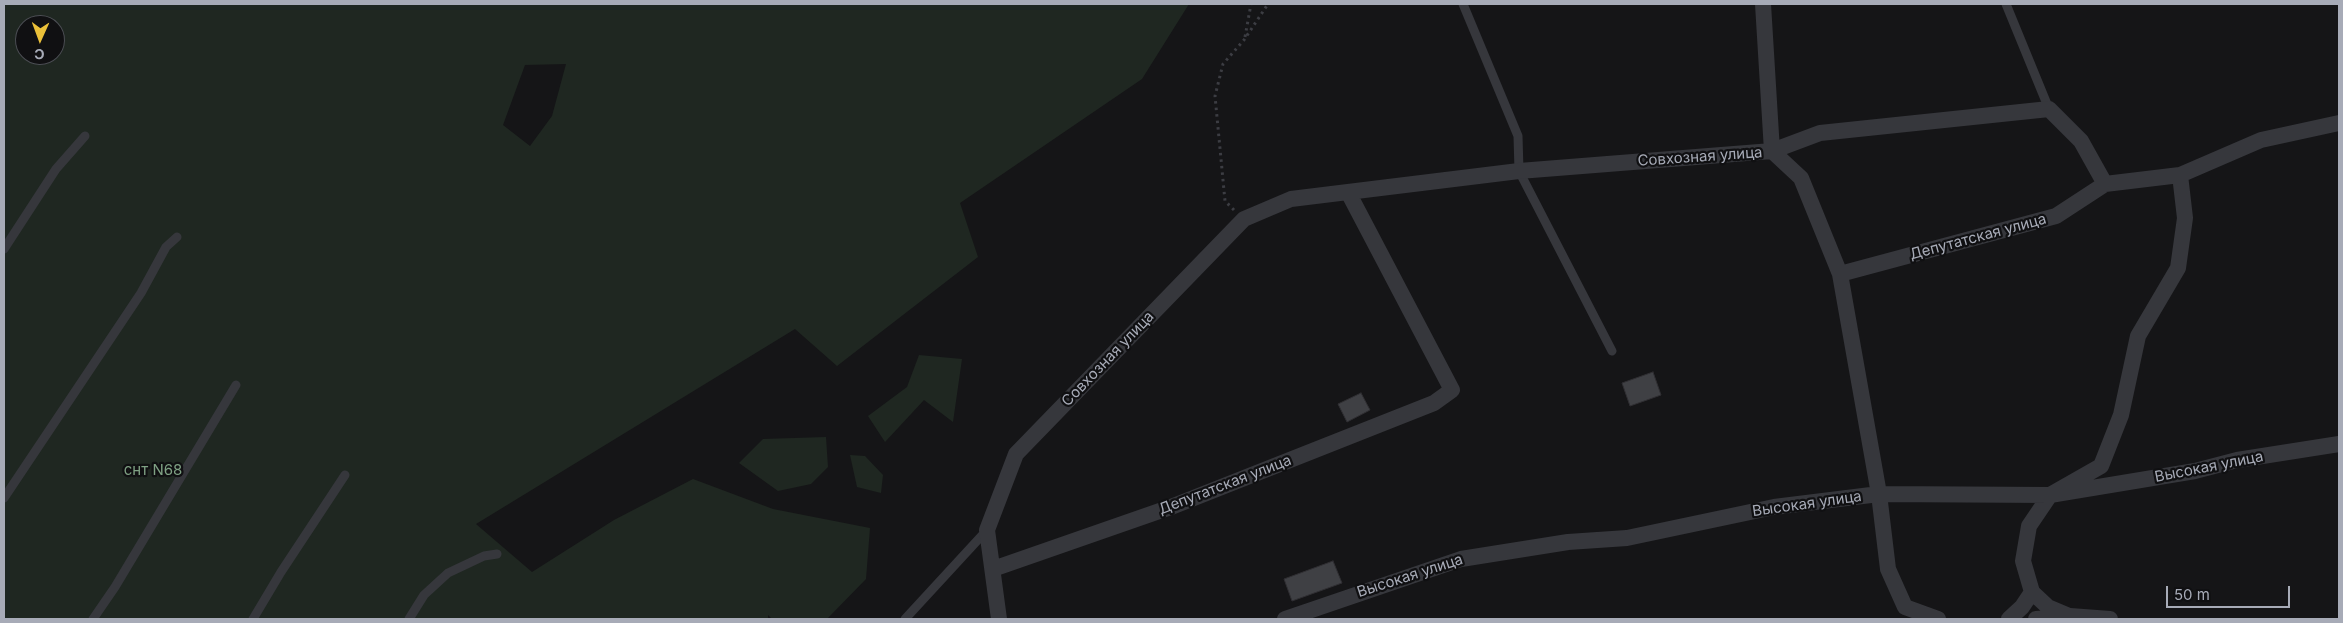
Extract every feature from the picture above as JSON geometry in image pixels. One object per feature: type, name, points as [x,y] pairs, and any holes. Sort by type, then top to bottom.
[{"type":"street","points":[[1763,4],[1772,151],[1801,178],[1840,274],[1880,494],[1888,569],[1905,607],[1938,619]]},
{"type":"street","name":"Совхозная улица","points":[[999,619],[987,530],[1016,454],[1244,219],[1291,198],[1519,171],[1772,151],[1820,133],[2049,109]]},
{"type":"street","points":[[2049,109],[2081,141],[2105,184]]},
{"type":"street","name":"Депутатская улица","points":[[1840,274],[2056,216],[2105,184],[2180,175],[2261,140],[2339,123]]},
{"type":"street","points":[[2070,616],[2048,607],[2032,592],[2023,561],[2028,526],[2050,495],[2101,466],[2121,415],[2138,336],[2178,268],[2185,218],[2180,175]]},
{"type":"street","name":"Депутатская улица","points":[[993,569],[1171,507],[1434,403],[1452,390],[1348,192]]},
{"type":"street","name":"Высокая улица","points":[[1285,619],[1461,559],[1568,542],[1627,538],[1774,508],[1880,494],[2050,495],[2195,471],[2237,460],[2339,444]]},
{"type":"street","points":[[2009,619],[2022,607],[2032,592]]},
{"type":"street","points":[[2036,619],[2070,616],[2110,619]]},
{"type":"lane","points":[[1463,4],[1518,136],[1519,171],[1612,351]]},
{"type":"lane","points":[[2006,4],[2049,109]]},
{"type":"lane","points":[[4,249],[56,169],[85,136]]},
{"type":"lane","points":[[4,498],[141,294],[166,247],[177,237]]},
{"type":"lane","points":[[93,619],[115,587],[236,384]]},
{"type":"lane","points":[[253,619],[281,572],[346,475]]},
{"type":"lane","points":[[905,619],[987,530]]},
{"type":"lane","points":[[409,619],[424,595],[448,573],[484,556],[497,554]]},
{"type":"path","points":[[1244,219],[1226,201],[1214,96],[1223,64],[1244,40],[1268,4]]},
{"type":"path","points":[[1244,40],[1250,18],[1251,5]]},
{"type":"green space","name":"снт N68","points":[[4,4],[1189,4],[1142,79],[960,203],[978,257],[837,366],[795,329],[476,524],[532,572],[614,520],[693,479],[773,509],[870,528],[866,579],[827,619],[772,619],[768,615],[768,619],[4,619]],"holes":[[[566,64],[552,116],[530,146],[503,125],[525,65]]]},
{"type":"green space","points":[[919,355],[962,359],[953,422],[924,400],[885,442],[868,416],[907,387]]},
{"type":"green space","points":[[826,437],[828,467],[811,484],[778,491],[739,463],[763,439]]},
{"type":"green space","points":[[850,455],[865,456],[883,475],[881,493],[857,487]]},
{"type":"building","points":[[1653,372],[1661,395],[1630,406],[1622,383]]},
{"type":"building","points":[[1361,393],[1370,410],[1347,422],[1338,404]]},
{"type":"building","points":[[1333,561],[1342,583],[1292,601],[1284,579]]}]
